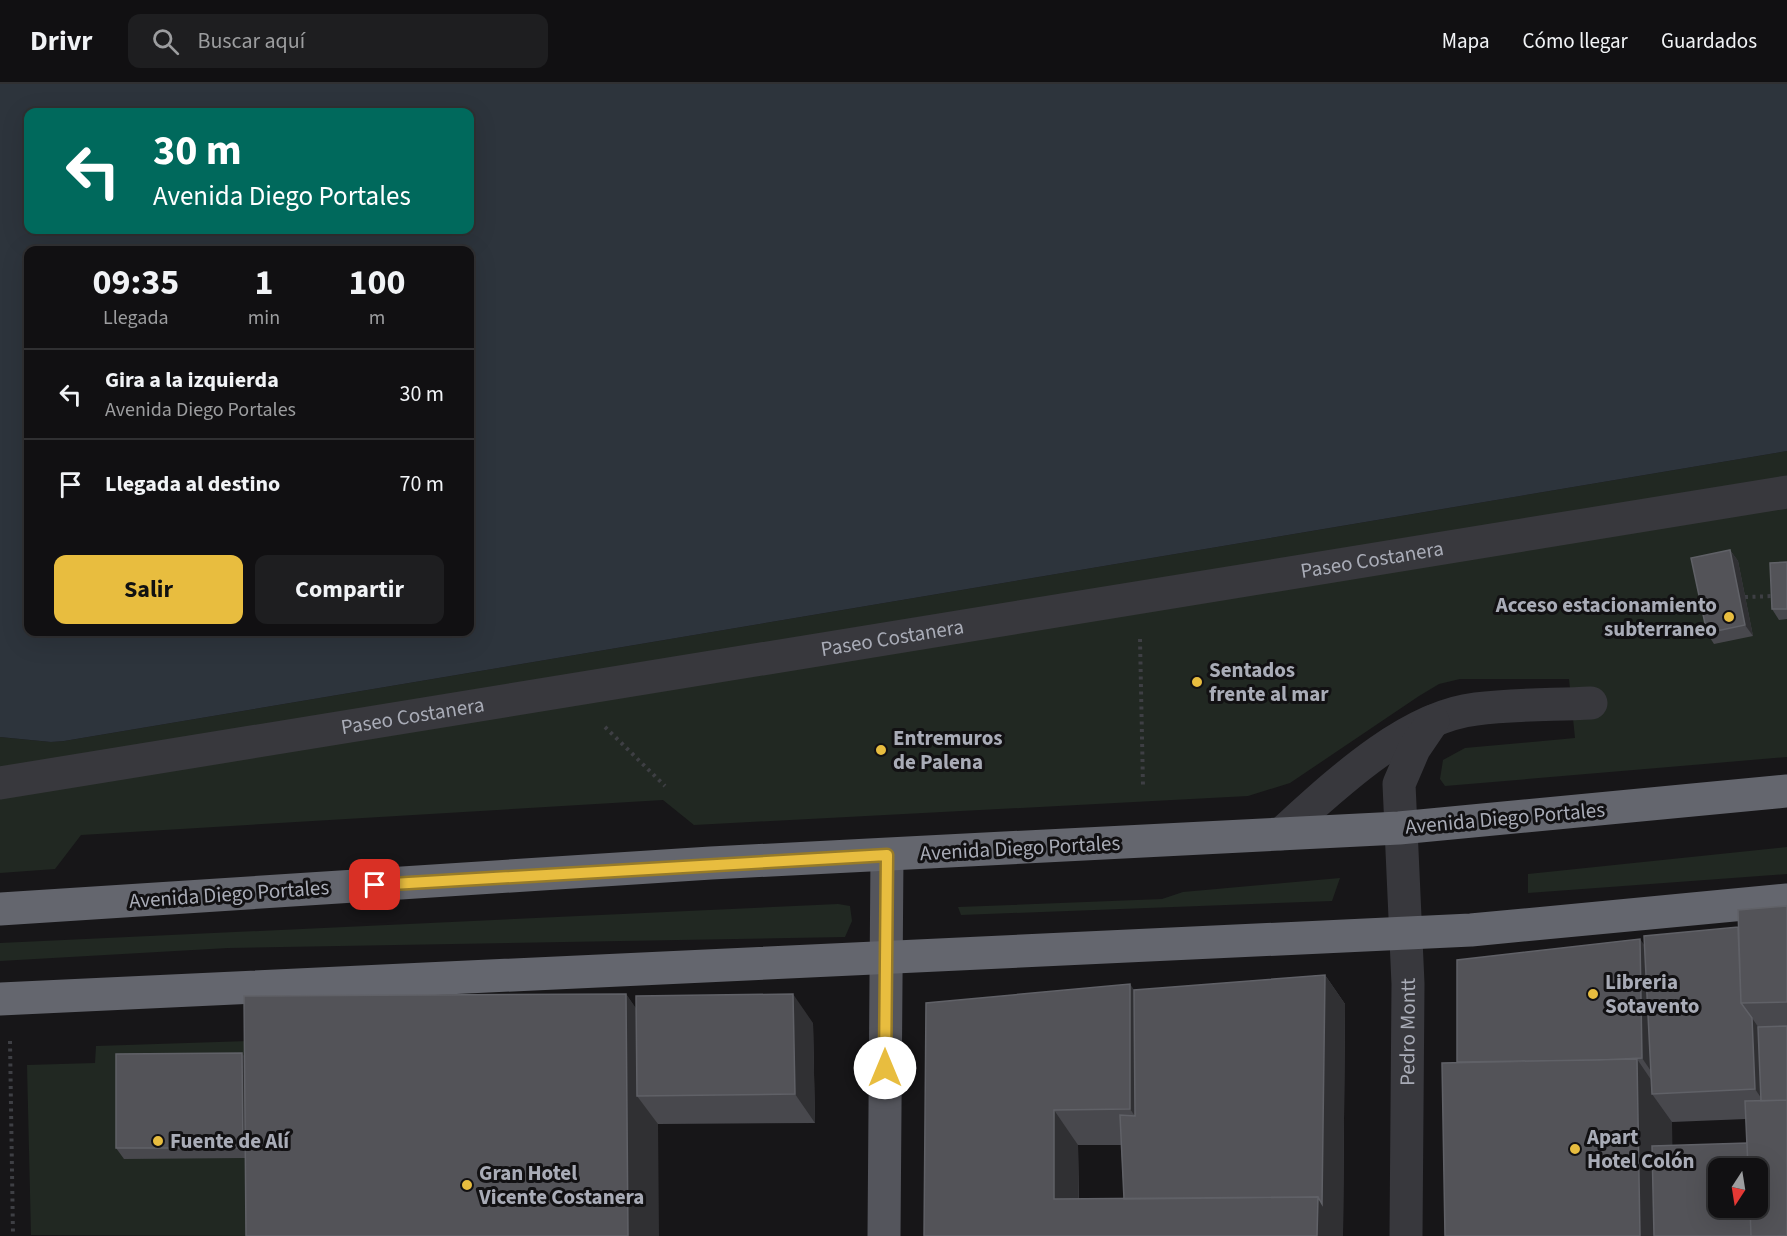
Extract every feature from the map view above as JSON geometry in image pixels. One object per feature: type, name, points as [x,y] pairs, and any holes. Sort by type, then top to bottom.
[{"type":"highway","name":"Avenida Diego Portales","points":[[0,909],[700,864],[1399,828],[1787,791]]},
{"type":"highway","points":[[0,999],[1471,930],[1787,900]]},
{"type":"main road","points":[[884,1236],[887,855]]},
{"type":"street","name":"Paseo Costanera","points":[[0,783],[1787,492]]},
{"type":"street","points":[[1281,834],[1344,778],[1378,752],[1433,721],[1474,709],[1591,703]]},
{"type":"street","name":"Pedro Montt","points":[[1406,1236],[1408,984],[1399,828],[1399,784],[1414,748],[1433,721]]},
{"type":"path","points":[[1745,597],[1777,596]]},
{"type":"path","points":[[1140,598],[1143,786]]},
{"type":"path","points":[[568,691],[665,786]]},
{"type":"path","points":[[10,1034],[13,1236]]},
{"type":"shaded area","points":[[0,84],[1787,84],[1787,451],[51,742],[0,737]]},
{"type":"shaded area","points":[[1787,451],[1787,757],[1445,786],[1440,779],[1443,760],[1465,748],[1575,738],[1569,679],[1460,679],[1439,684],[1419,696],[1290,783],[1248,796],[694,825],[663,800],[81,835],[55,869],[0,873],[0,737],[51,742],[64,741]]},
{"type":"shaded area","points":[[1787,847],[1787,874],[1528,893],[1528,874]]},
{"type":"shaded area","points":[[1340,878],[1332,901],[961,915],[958,907],[1162,899],[1183,892]]},
{"type":"shaded area","points":[[838,904],[850,906],[852,921],[845,937],[228,948],[0,961],[0,943]]},
{"type":"shaded area","points":[[275,1040],[277,1236],[31,1235],[27,1065],[95,1063],[96,1046]]},
{"type":"building","name":"Acceso estacionamiento subterraneo","points":[[1730,550],[1745,625],[1707,633],[1691,558]]},
{"type":"building","points":[[1787,562],[1787,609],[1772,609],[1770,563]]},
{"type":"building","points":[[1787,906],[1787,1002],[1741,1003],[1738,910]]},
{"type":"building","points":[[1738,927],[1741,1003],[1752,1018],[1755,1089],[1652,1094],[1644,936]]},
{"type":"building","points":[[1640,939],[1642,1058],[1457,1062],[1457,960]]},
{"type":"building","points":[[1325,975],[1322,1204],[1318,1197],[1124,1199],[1120,1115],[1135,1116],[1134,990]]},
{"type":"building","points":[[1130,984],[1130,1109],[1054,1110],[1054,1199],[1318,1197],[1317,1236],[924,1236],[926,1003]]},
{"type":"building","name":"Gran Hotel Vicente Costanera","points":[[626,994],[628,1236],[246,1236],[244,996]]},
{"type":"building","points":[[793,994],[795,1094],[637,1096],[636,996]]},
{"type":"building","points":[[1787,1026],[1787,1100],[1761,1101],[1758,1027]]},
{"type":"building","points":[[242,1053],[243,1148],[116,1148],[116,1054]]},
{"type":"building","points":[[1637,1059],[1640,1236],[1445,1236],[1442,1063]]},
{"type":"building","points":[[1787,1100],[1787,1236],[1751,1236],[1750,1218],[1768,1218],[1768,1158],[1748,1158],[1745,1101]]},
{"type":"building","points":[[1747,1143],[1748,1158],[1708,1158],[1708,1218],[1750,1218],[1751,1236],[1654,1236],[1652,1146]]},
{"type":"place","name":"Acceso estacionamiento subterraneo","points":[[1729,617]]},
{"type":"place","name":"Sentados frente al mar","points":[[1197,682]]},
{"type":"place","name":"Entremuros de Palena","points":[[881,750]]},
{"type":"place","name":"Libreria Sotavento","points":[[1593,994]]},
{"type":"place","name":"Fuente de Alí","points":[[158,1141]]},
{"type":"place","name":"Apart Hotel Colón","points":[[1575,1149]]},
{"type":"place","name":"Gran Hotel Vicente Costanera","points":[[467,1185]]},
{"type":"route","points":[[375,885],[711,863],[887,855],[885,1068]]}]
